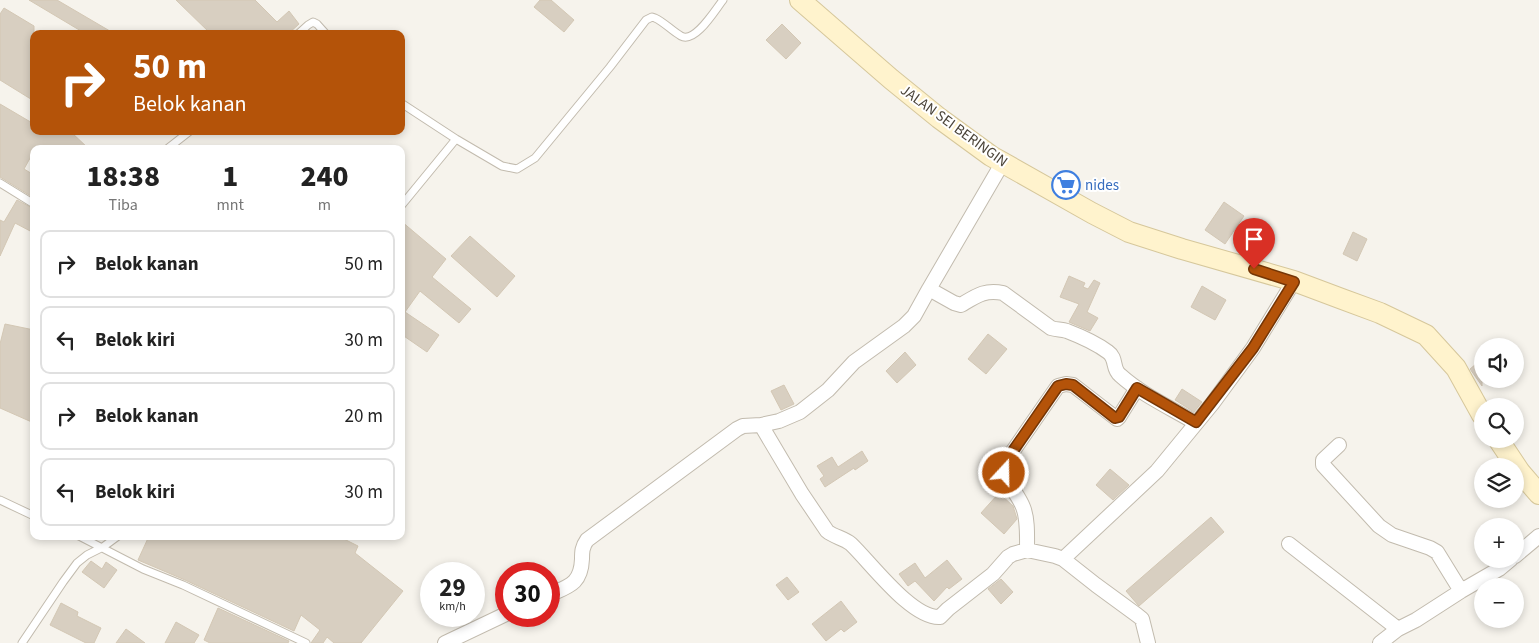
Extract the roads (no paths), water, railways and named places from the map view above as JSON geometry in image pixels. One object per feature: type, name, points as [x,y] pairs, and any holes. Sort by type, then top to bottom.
[{"type":"street","name":"JALAN SEI BERINGIN","points":[[800,0],[890,79],[939,118],[992,156],[1092,214],[1129,232],[1294,282],[1380,313],[1426,335],[1456,368],[1474,401]]},
{"type":"street","points":[[560,590],[578,579],[582,569],[582,550],[586,540],[737,429],[743,426],[779,421],[800,412],[828,390],[854,362],[904,326],[914,316],[1003,162]]},
{"type":"street","points":[[1062,559],[1157,470],[1253,348],[1294,282]]},
{"type":"street","points":[[929,289],[954,304],[961,305],[975,296],[987,292],[996,291],[1004,293],[1052,328],[1065,330],[1110,353],[1118,374],[1137,388],[1196,422]]},
{"type":"street","points":[[1027,550],[1023,507],[1004,473],[1004,464],[1058,386],[1073,385],[1117,419],[1137,388]]},
{"type":"street","points":[[761,425],[802,494],[827,531],[850,543],[903,599],[929,616],[940,617],[993,574],[1008,557],[1027,550],[1062,559],[1096,586],[1137,614],[1142,619],[1148,643]]},
{"type":"street","points":[[1338,445],[1323,460],[1323,464],[1379,526],[1386,531],[1436,552],[1461,591]]},
{"type":"street","points":[[1504,448],[1520,472],[1539,494]]},
{"type":"street","points":[[1524,548],[1539,536]]},
{"type":"street","points":[[1289,544],[1398,629]]},
{"type":"street","points":[[1380,643],[1398,629],[1500,568]]},
{"type":"street","points":[[446,643],[495,619]]},
{"type":"lane","points":[[405,106],[502,166],[517,169],[535,158],[646,20],[652,17],[655,18],[681,36],[689,37],[699,31],[723,0]]},
{"type":"lane","points":[[302,30],[313,22],[322,30]]},
{"type":"lane","points":[[172,145],[185,135]]},
{"type":"lane","points":[[405,201],[456,139]]},
{"type":"lane","points":[[0,183],[30,202]]},
{"type":"lane","points":[[0,500],[30,514]]},
{"type":"lane","points":[[88,540],[143,568],[306,643]]},
{"type":"lane","points":[[22,643],[77,563],[113,540]]},
{"type":"place","name":"nides","points":[[1066,185]]}]
